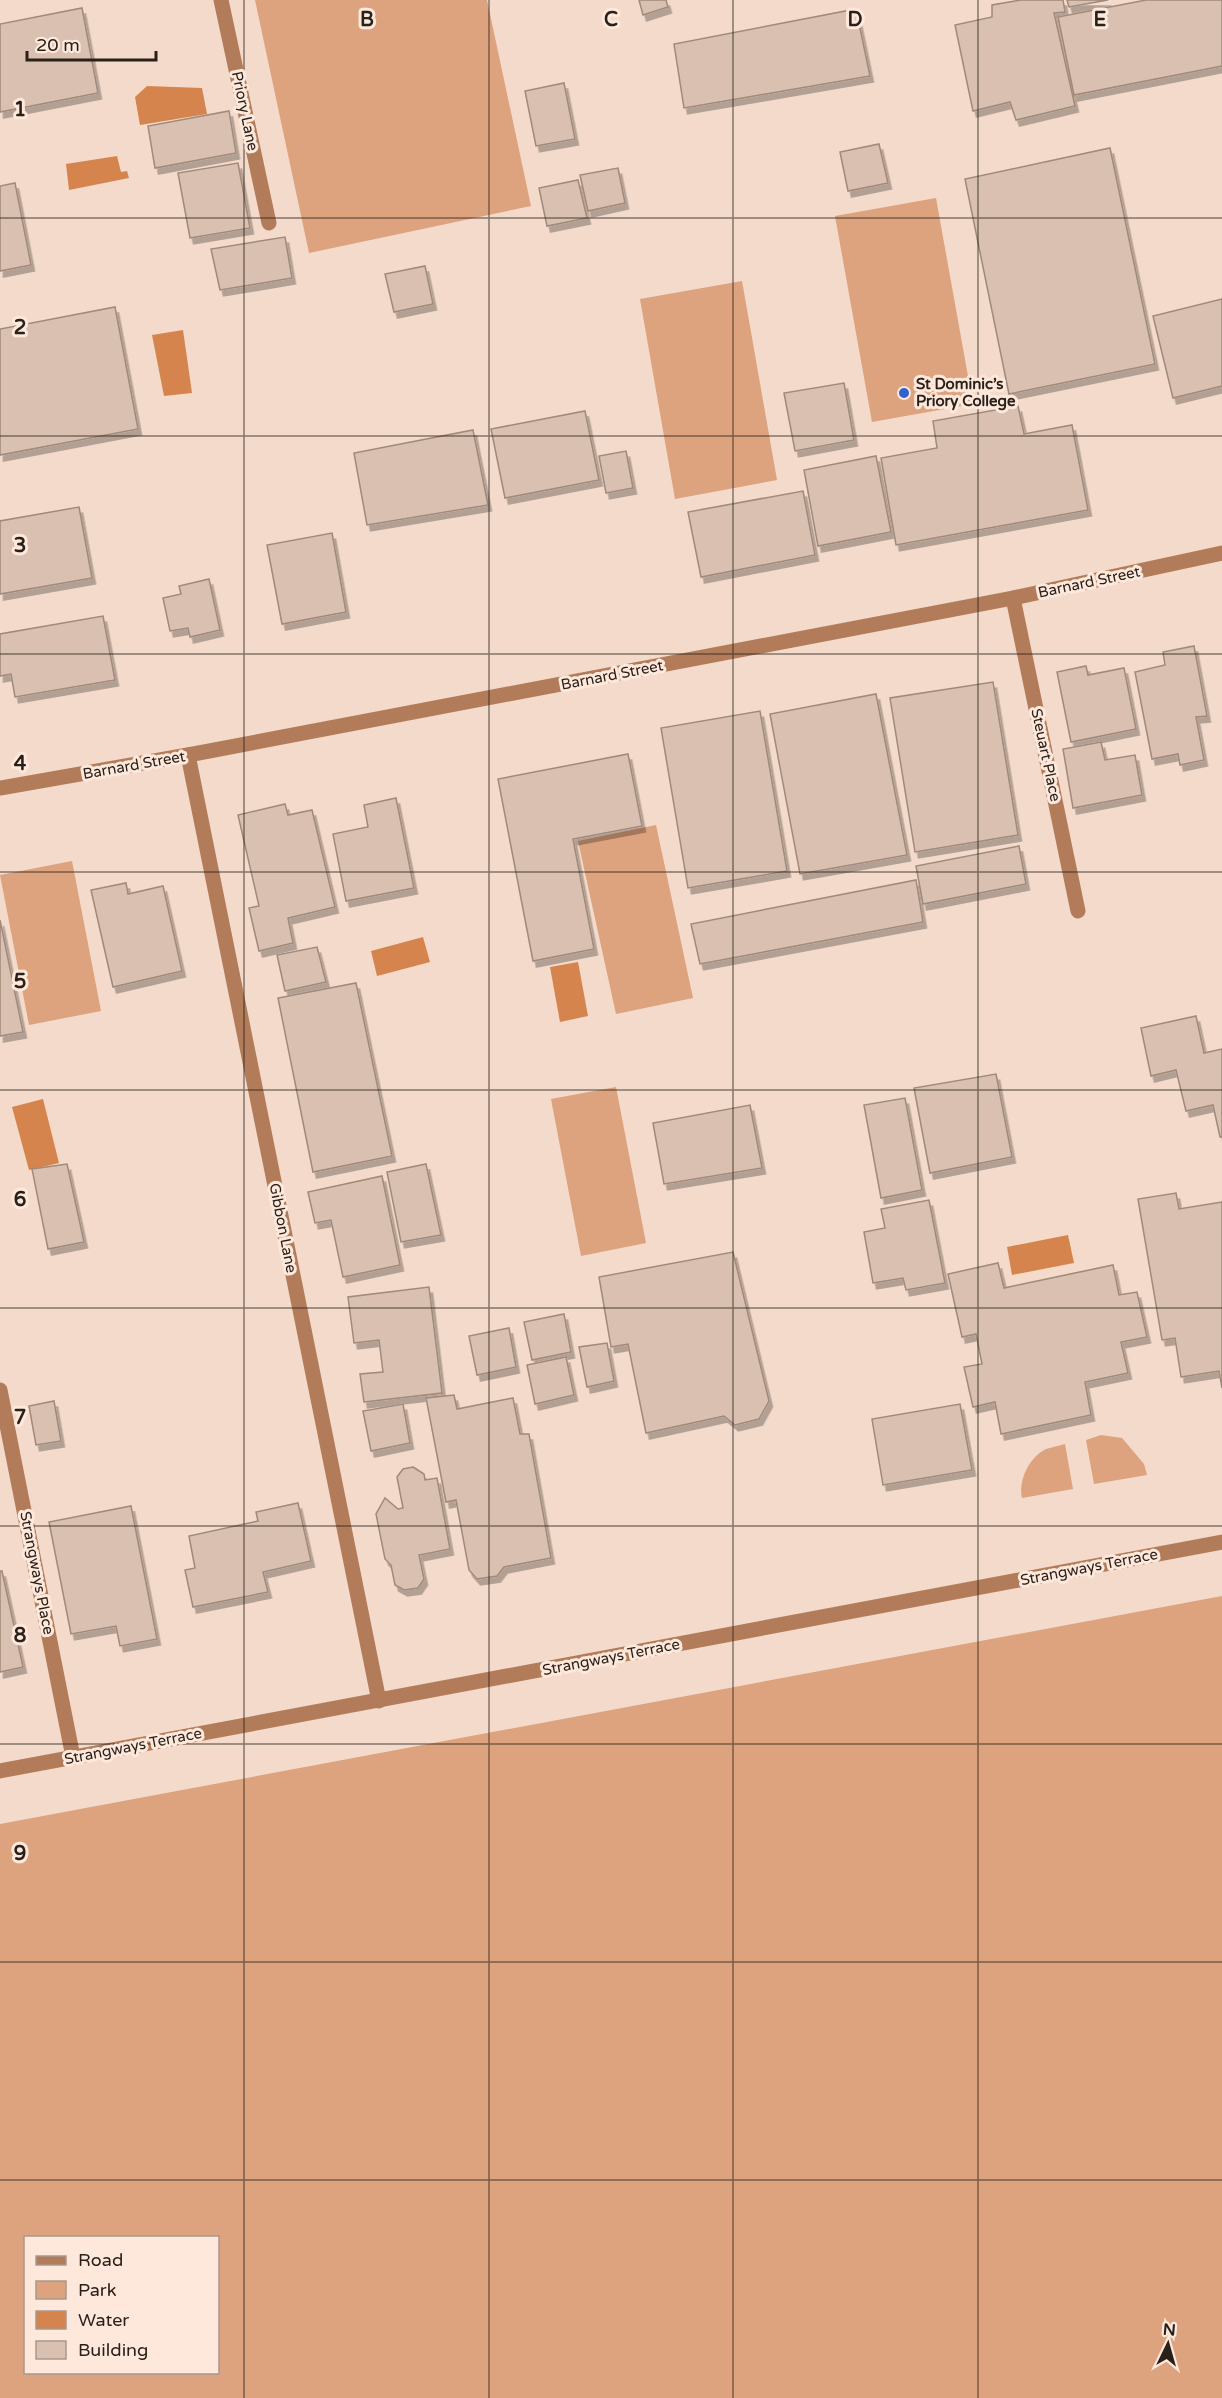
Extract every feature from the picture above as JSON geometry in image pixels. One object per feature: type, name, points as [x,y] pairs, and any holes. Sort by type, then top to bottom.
[{"type":"street","name":"Priory Lane","points":[[221,0],[270,223]]},
{"type":"street","name":"Barnard Street","points":[[0,788],[188,755],[1013,598],[1222,553]]},
{"type":"street","name":"Steuart Place","points":[[1013,598],[1078,911]]},
{"type":"street","name":"Gibbon Lane","points":[[188,755],[379,1701]]},
{"type":"street","name":"Strangways Place","points":[[0,1390],[73,1757]]},
{"type":"street","name":"Strangways Terrace","points":[[0,1771],[1222,1542]]},
{"type":"green space","points":[[255,0],[487,0],[531,206],[309,253]]},
{"type":"green space","points":[[936,198],[973,404],[872,422],[835,216]]},
{"type":"green space","points":[[742,281],[777,480],[675,499],[640,299]]},
{"type":"green space","points":[[656,825],[693,998],[616,1014],[578,841]]},
{"type":"green space","points":[[72,861],[101,1011],[29,1025],[0,875]]},
{"type":"green space","points":[[616,1087],[646,1243],[581,1256],[551,1099]]},
{"type":"green space","points":[[1101,1435],[1122,1438],[1144,1464],[1147,1475],[1094,1484],[1086,1440]]},
{"type":"green space","points":[[1065,1444],[1073,1489],[1022,1498],[1023,1477],[1030,1464],[1046,1449]]},
{"type":"green space","points":[[1222,1596],[1222,2398],[0,2398],[0,1824]]},
{"type":"water","points":[[147,86],[202,88],[207,114],[140,125],[135,97]]},
{"type":"water","points":[[117,156],[121,172],[127,171],[129,178],[69,190],[66,164]]},
{"type":"water","points":[[183,330],[192,393],[164,396],[152,335]]},
{"type":"water","points":[[423,937],[430,962],[377,976],[371,951]]},
{"type":"water","points":[[578,962],[588,1016],[560,1022],[550,967]]},
{"type":"water","points":[[43,1099],[59,1163],[29,1170],[12,1107]]},
{"type":"water","points":[[1068,1235],[1074,1263],[1012,1275],[1007,1247]]},
{"type":"building","points":[[639,0],[666,0],[668,7],[643,15]]},
{"type":"building","points":[[1021,0],[1063,0],[1065,12],[1054,13],[1075,106],[1016,120],[1010,102],[973,111],[955,25],[992,17],[992,5]]},
{"type":"building","points":[[1067,0],[1108,0],[1069,7]]},
{"type":"building","points":[[1146,0],[1222,0],[1222,66],[1074,95],[1058,17]]},
{"type":"building","points":[[82,8],[98,93],[0,112],[0,24]]},
{"type":"building","points":[[856,9],[870,76],[684,108],[674,44]]},
{"type":"building","points":[[564,83],[575,139],[536,146],[525,91]]},
{"type":"building","points":[[229,111],[236,153],[155,168],[148,126]]},
{"type":"building","points":[[879,144],[888,183],[848,191],[840,152]]},
{"type":"building","points":[[1110,148],[1155,364],[1009,394],[965,179]]},
{"type":"building","points":[[238,163],[250,228],[190,238],[178,173]]},
{"type":"building","points":[[618,168],[625,203],[588,211],[580,175]]},
{"type":"building","points":[[578,180],[587,218],[547,226],[539,188]]},
{"type":"building","points":[[15,183],[31,265],[0,271],[0,186]]},
{"type":"building","points":[[285,237],[292,278],[220,290],[211,249]]},
{"type":"building","points":[[425,266],[433,304],[394,312],[385,274]]},
{"type":"building","points":[[1222,299],[1222,386],[1173,398],[1153,316]]},
{"type":"building","points":[[115,307],[138,429],[0,455],[0,329]]},
{"type":"building","points":[[844,383],[854,440],[795,451],[784,393]]},
{"type":"building","points":[[1018,406],[1024,434],[1072,425],[1088,510],[896,545],[881,458],[937,448],[933,421]]},
{"type":"building","points":[[585,411],[599,480],[505,498],[491,429]]},
{"type":"building","points":[[473,430],[488,505],[367,525],[354,453]]},
{"type":"building","points":[[626,451],[633,488],[606,493],[599,456]]},
{"type":"building","points":[[876,456],[891,532],[818,546],[804,470]]},
{"type":"building","points":[[803,491],[815,555],[701,577],[688,512]]},
{"type":"building","points":[[79,507],[92,578],[0,594],[0,521]]},
{"type":"building","points":[[332,533],[346,612],[282,624],[267,545]]},
{"type":"building","points":[[209,579],[220,630],[190,637],[188,628],[170,631],[163,598],[181,594],[179,586]]},
{"type":"building","points":[[103,616],[115,680],[15,697],[11,674],[0,676],[0,634]]},
{"type":"building","points":[[1194,646],[1207,716],[1196,717],[1204,760],[1180,765],[1178,754],[1152,759],[1135,672],[1165,665],[1163,652]]},
{"type":"building","points":[[1086,666],[1088,675],[1124,668],[1136,729],[1071,742],[1057,672]]},
{"type":"building","points":[[993,682],[1018,835],[915,852],[890,698]]},
{"type":"building","points":[[876,694],[907,855],[800,874],[770,714]]},
{"type":"building","points":[[760,711],[787,871],[688,888],[661,728]]},
{"type":"building","points":[[1101,742],[1105,760],[1135,755],[1142,795],[1073,808],[1063,749]]},
{"type":"building","points":[[628,754],[642,826],[573,839],[594,949],[533,961],[498,779]]},
{"type":"building","points":[[396,798],[414,888],[346,901],[333,834],[368,827],[364,805]]},
{"type":"building","points":[[285,804],[288,815],[312,810],[335,907],[288,918],[293,943],[259,951],[249,908],[259,906],[238,815]]},
{"type":"building","points":[[1019,846],[1026,884],[923,904],[916,866]]},
{"type":"building","points":[[916,880],[923,922],[700,964],[691,924]]},
{"type":"building","points":[[126,883],[128,894],[163,886],[182,971],[113,987],[91,890]]},
{"type":"building","points":[[0,920],[23,1032],[0,1036]]},
{"type":"building","points":[[317,947],[326,982],[285,991],[277,955]]},
{"type":"building","points":[[356,983],[392,1156],[313,1172],[278,998]]},
{"type":"building","points":[[1196,1016],[1204,1053],[1222,1049],[1222,1137],[1220,1137],[1213,1105],[1186,1111],[1176,1070],[1151,1076],[1141,1028]]},
{"type":"building","points":[[996,1074],[1012,1157],[930,1173],[914,1088]]},
{"type":"building","points":[[905,1098],[922,1190],[881,1198],[864,1105]]},
{"type":"building","points":[[750,1105],[762,1168],[664,1184],[653,1123]]},
{"type":"building","points":[[67,1164],[84,1242],[48,1249],[32,1169]]},
{"type":"building","points":[[426,1164],[441,1235],[401,1242],[387,1172]]},
{"type":"building","points":[[382,1176],[400,1265],[343,1277],[331,1220],[315,1223],[308,1192]]},
{"type":"building","points":[[1176,1193],[1179,1209],[1222,1202],[1222,1388],[1219,1371],[1181,1377],[1175,1338],[1162,1340],[1138,1199]]},
{"type":"building","points":[[929,1200],[945,1283],[906,1290],[903,1278],[873,1283],[864,1232],[885,1228],[881,1209]]},
{"type":"building","points":[[733,1252],[769,1401],[759,1419],[735,1425],[724,1416],[646,1433],[628,1344],[611,1347],[599,1277]]},
{"type":"building","points":[[998,1263],[1004,1288],[1113,1265],[1119,1295],[1137,1292],[1147,1337],[1121,1342],[1128,1373],[1085,1382],[1091,1415],[1001,1434],[995,1402],[973,1407],[964,1367],[982,1364],[976,1334],[962,1337],[948,1274]]},
{"type":"building","points":[[429,1287],[442,1393],[364,1402],[360,1374],[383,1372],[379,1340],[354,1343],[348,1297]]},
{"type":"building","points":[[564,1314],[571,1352],[532,1360],[524,1322]]},
{"type":"building","points":[[509,1328],[516,1367],[477,1375],[469,1336]]},
{"type":"building","points":[[607,1343],[614,1381],[587,1387],[579,1347]]},
{"type":"building","points":[[566,1357],[574,1395],[535,1404],[527,1365]]},
{"type":"building","points":[[454,1395],[457,1409],[513,1398],[520,1434],[529,1434],[551,1558],[504,1567],[497,1576],[477,1579],[469,1570],[456,1500],[446,1502],[426,1398]]},
{"type":"building","points":[[54,1401],[61,1441],[36,1445],[29,1406]]},
{"type":"building","points":[[403,1404],[410,1443],[371,1451],[363,1411]]},
{"type":"building","points":[[960,1404],[972,1470],[883,1485],[872,1419]]},
{"type":"building","points":[[413,1467],[424,1474],[425,1480],[437,1478],[450,1549],[419,1555],[424,1579],[418,1588],[404,1590],[395,1585],[391,1565],[385,1559],[376,1514],[385,1498],[398,1509],[403,1508],[397,1477],[403,1469]]},
{"type":"building","points":[[298,1503],[311,1561],[263,1572],[268,1592],[193,1607],[185,1570],[195,1568],[189,1536],[258,1521],[256,1512]]},
{"type":"building","points":[[131,1506],[157,1639],[120,1646],[116,1626],[71,1634],[49,1522]]},
{"type":"building","points":[[0,1571],[2,1571],[23,1667],[0,1672]]},
{"type":"place","name":"St Dominic’s Priory College","points":[[904,393]]}]
